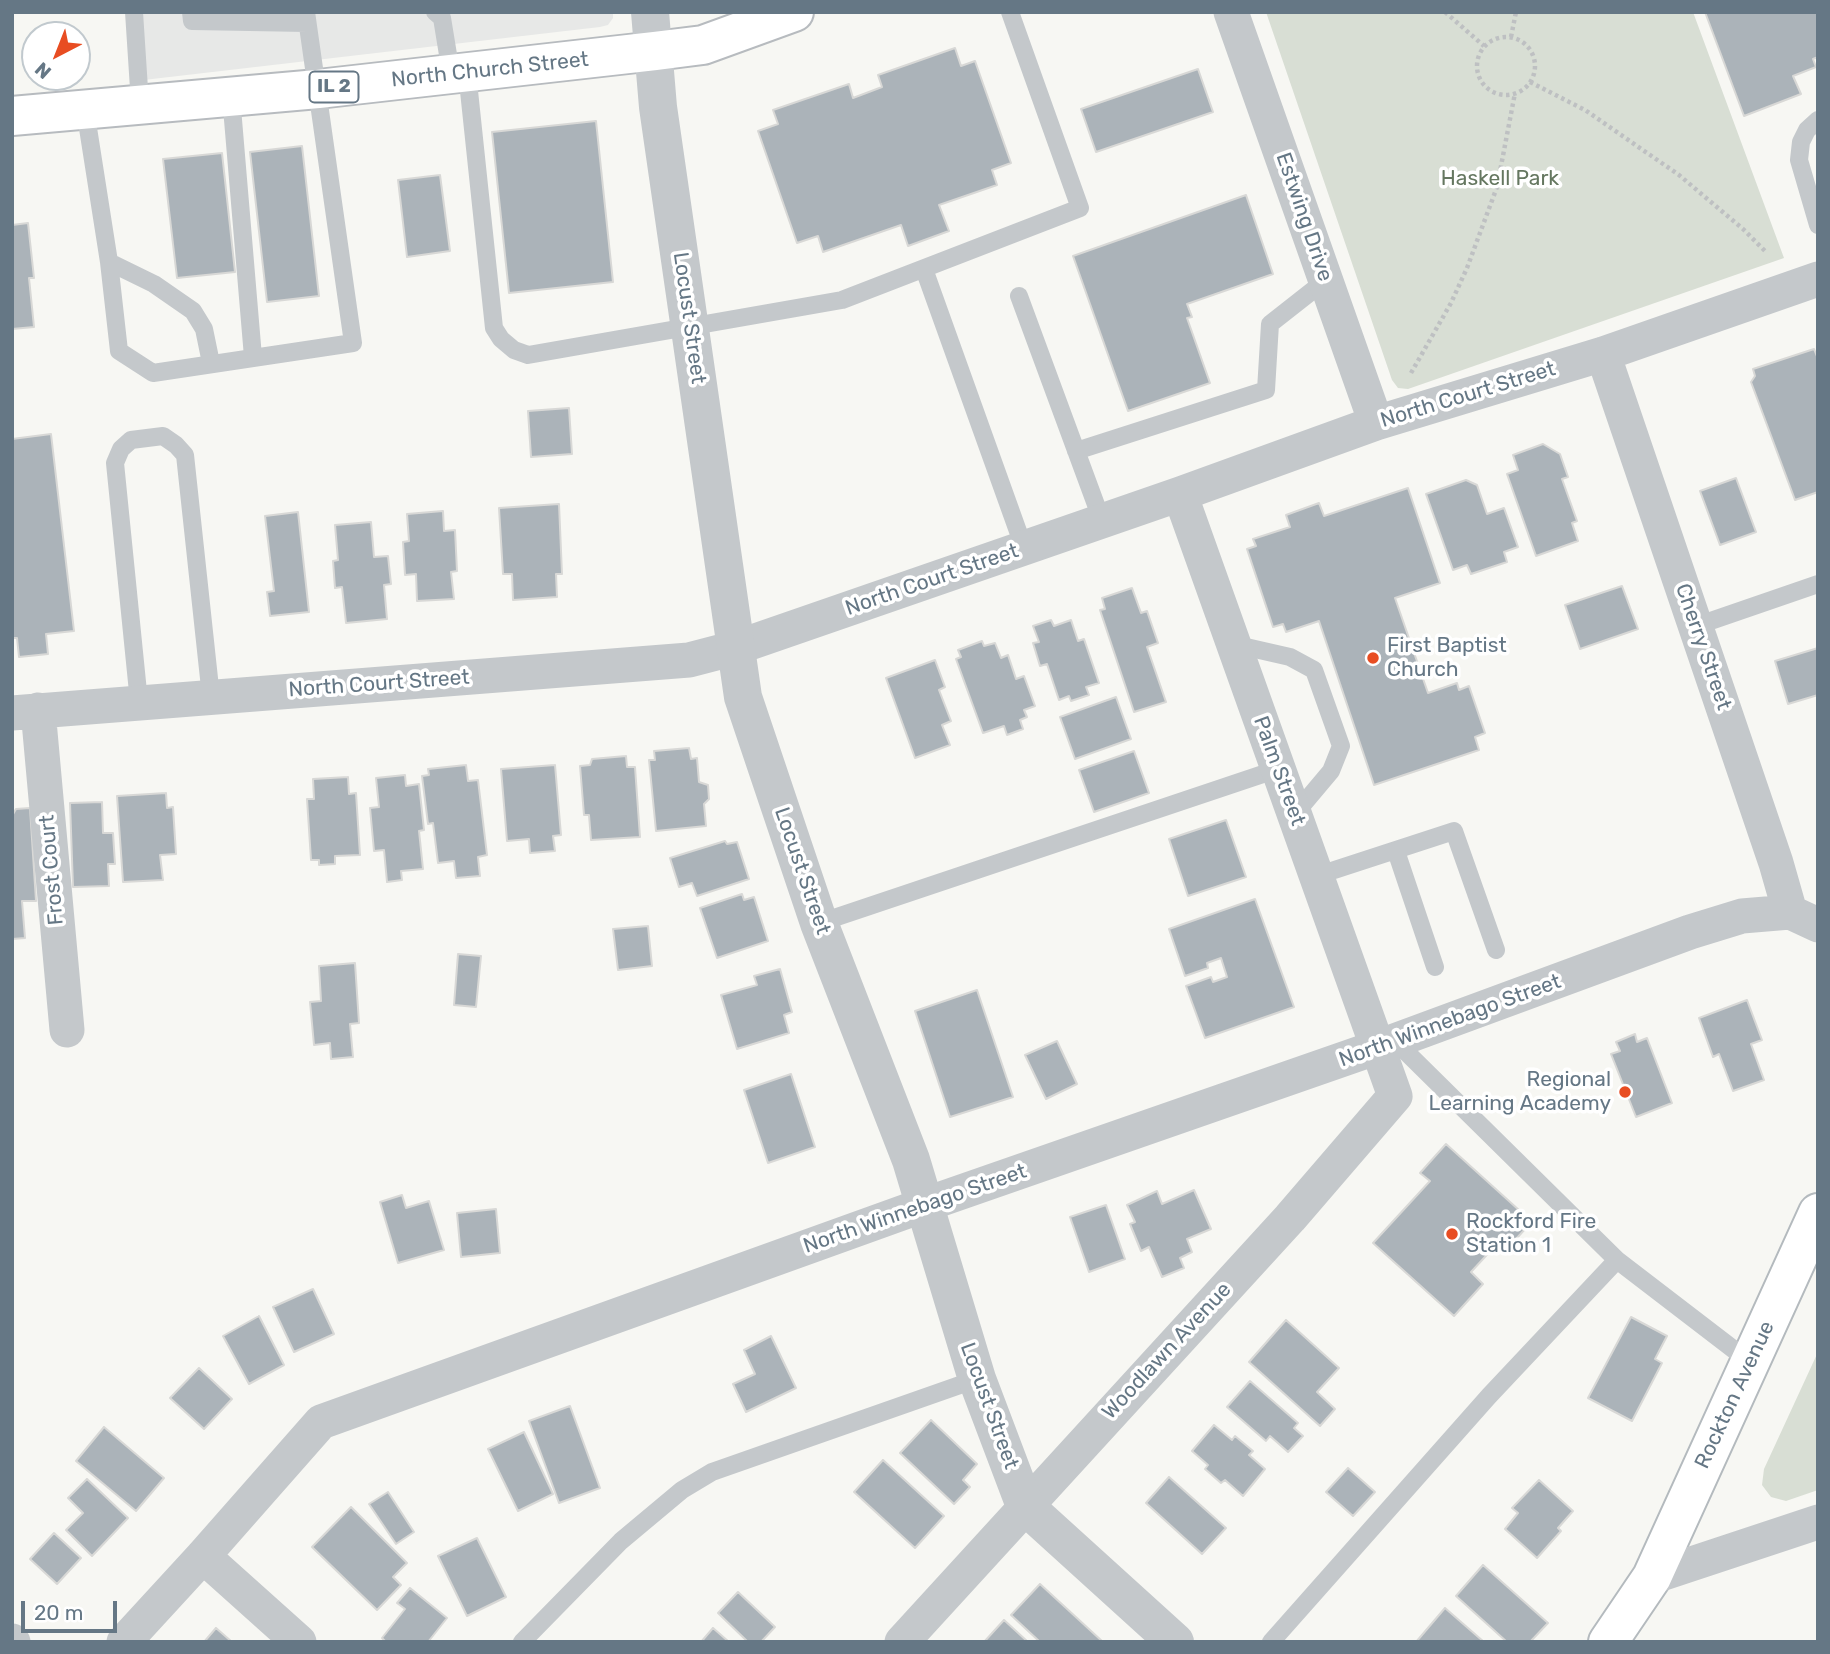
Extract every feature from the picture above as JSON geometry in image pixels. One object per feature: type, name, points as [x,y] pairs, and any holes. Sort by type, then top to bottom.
[{"type":"main road","name":"North Church Street","points":[[12,116],[318,89],[703,45],[794,12]]},
{"type":"main road","name":"Rockton Avenue","points":[[1608,1642],[1652,1577],[1818,1213]]},
{"type":"street","name":"Locust Street","points":[[650,12],[655,51],[657,107],[743,697],[818,923],[911,1160],[977,1379],[1026,1506],[1175,1642]]},
{"type":"street","name":"Estwing Drive","points":[[1231,12],[1376,423]]},
{"type":"street","name":"North Court Street","points":[[25,712],[688,660],[735,648],[1376,423],[1603,354],[1818,279]]},
{"type":"street","name":"Cherry Street","points":[[1603,354],[1772,850],[1809,913]]},
{"type":"street","name":"Palm Street","points":[[1180,494],[1316,876],[1387,1044]]},
{"type":"street","name":"Frost Court","points":[[25,712],[67,1030]]},
{"type":"street","name":"North Winnebago Street","points":[[124,1642],[321,1422],[924,1205],[1387,1044],[1690,932],[1742,916],[1809,913]]},
{"type":"street","name":"Woodlawn Avenue","points":[[902,1642],[1290,1218],[1395,1096],[1387,1044]]},
{"type":"street","points":[[1652,1577],[1818,1522]]},
{"type":"street","points":[[203,1556],[299,1642]]},
{"type":"lane","points":[[134,12],[139,104]]},
{"type":"lane","points":[[85,109],[109,262],[119,351],[153,373],[354,343],[307,18],[192,21],[191,12]]},
{"type":"lane","points":[[441,14],[459,73],[494,328],[501,339],[514,350],[528,355],[842,300],[1080,208],[1010,12]]},
{"type":"lane","points":[[231,96],[253,357]]},
{"type":"lane","points":[[1818,120],[1807,130],[1801,142],[1800,160],[1818,225]]},
{"type":"lane","points":[[109,262],[154,284],[193,311],[204,328],[211,363]]},
{"type":"lane","points":[[924,268],[1024,548]]},
{"type":"lane","points":[[1076,452],[1266,390],[1270,324],[1326,281]]},
{"type":"lane","points":[[1019,296],[1102,521]]},
{"type":"lane","points":[[139,702],[115,463],[121,449],[131,440],[163,436],[176,444],[185,455],[211,697]]},
{"type":"lane","points":[[1696,626],[1818,584]]},
{"type":"lane","points":[[1233,644],[1290,657],[1314,670],[1341,746],[1331,771],[1294,815]]},
{"type":"lane","points":[[818,923],[1278,769]]},
{"type":"lane","points":[[1316,876],[1454,831],[1496,950]]},
{"type":"lane","points":[[1396,850],[1435,967]]},
{"type":"lane","points":[[1387,1044],[1617,1261],[1750,1362]]},
{"type":"lane","points":[[1271,1642],[1489,1396],[1617,1261]]},
{"type":"lane","points":[[522,1642],[621,1541],[682,1490],[712,1472],[977,1379]]},
{"type":"path","points":[[1445,12],[1484,46]]},
{"type":"path","points":[[1511,37],[1516,12]]},
{"type":"path","points":[[1511,37],[1528,47],[1533,56],[1534,74],[1530,82],[1515,93],[1497,93],[1482,82],[1477,64],[1484,46],[1492,40],[1511,37]]},
{"type":"path","points":[[1530,82],[1585,110],[1679,175],[1765,251]]},
{"type":"path","points":[[1411,373],[1468,268],[1497,187],[1515,93]]},
{"type":"shaded area","points":[[127,12],[613,12],[613,18],[608,25],[600,27],[135,81]]},
{"type":"green space","name":"Haskell Park","points":[[1266,12],[1693,12],[1784,258],[1408,389],[1398,388],[1392,380]]},
{"type":"green space","points":[[1818,1352],[1818,1490],[1786,1501],[1771,1497],[1762,1485],[1764,1469]]},
{"type":"building","points":[[1705,12],[1818,12],[1818,57],[1813,59],[1816,67],[1793,76],[1801,94],[1744,116]]},
{"type":"building","points":[[955,48],[961,66],[975,61],[1011,163],[992,170],[997,185],[939,205],[949,231],[908,246],[901,225],[823,252],[818,236],[797,243],[758,131],[778,124],[773,110],[849,84],[853,98],[882,87],[878,75]]},
{"type":"building","points":[[1198,69],[1213,112],[1096,152],[1081,109]]},
{"type":"building","points":[[596,121],[613,282],[509,293],[492,132]]},
{"type":"building","points":[[302,146],[319,296],[267,302],[250,152]]},
{"type":"building","points":[[222,153],[235,272],[177,278],[163,159]]},
{"type":"building","points":[[440,175],[450,251],[407,257],[398,180]]},
{"type":"building","points":[[1246,195],[1273,274],[1187,304],[1192,317],[1187,318],[1210,383],[1128,411],[1073,256]]},
{"type":"building","points":[[28,223],[34,278],[29,278],[34,327],[12,329],[12,225]]},
{"type":"building","points":[[1814,349],[1818,359],[1818,492],[1795,500],[1751,382],[1755,376],[1753,369]]},
{"type":"building","points":[[569,408],[572,454],[531,457],[528,411]]},
{"type":"building","points":[[51,434],[74,631],[46,634],[48,654],[19,657],[17,638],[12,638],[12,439]]},
{"type":"building","points":[[1543,444],[1560,454],[1568,477],[1562,479],[1577,521],[1572,523],[1578,541],[1536,556],[1507,474],[1518,470],[1513,455]]},
{"type":"building","points":[[1736,478],[1756,532],[1720,545],[1700,491]]},
{"type":"building","points":[[1466,480],[1477,485],[1487,514],[1504,508],[1518,547],[1504,552],[1507,562],[1471,574],[1467,565],[1453,570],[1426,494]]},
{"type":"building","name":"First Baptist Church","points":[[1408,488],[1440,583],[1395,598],[1428,693],[1457,683],[1459,690],[1469,686],[1485,733],[1475,737],[1479,750],[1374,785],[1319,621],[1286,632],[1283,624],[1273,627],[1247,549],[1256,546],[1253,539],[1290,527],[1286,515],[1319,503],[1324,516]]},
{"type":"building","points":[[559,504],[562,574],[556,574],[557,597],[513,600],[512,574],[503,574],[499,508]]},
{"type":"building","points":[[443,511],[444,531],[455,530],[457,571],[451,572],[454,599],[417,601],[416,574],[405,575],[403,542],[409,541],[407,514]]},
{"type":"building","points":[[298,512],[309,612],[270,616],[267,592],[274,591],[265,516]]},
{"type":"building","points":[[371,522],[374,557],[388,556],[391,584],[384,585],[387,619],[346,623],[342,587],[335,588],[333,561],[338,560],[335,525]]},
{"type":"building","points":[[1622,586],[1638,629],[1580,649],[1565,605]]},
{"type":"building","points":[[1132,588],[1141,613],[1147,611],[1158,643],[1147,647],[1166,702],[1134,712],[1100,610],[1105,609],[1102,598]]},
{"type":"building","points":[[1051,620],[1054,626],[1071,620],[1078,641],[1084,639],[1099,683],[1086,687],[1089,695],[1071,701],[1069,696],[1059,700],[1047,664],[1040,666],[1033,643],[1039,642],[1033,626]]},
{"type":"building","points":[[982,641],[984,646],[995,643],[1001,658],[1008,655],[1016,679],[1024,676],[1035,706],[1024,710],[1027,717],[1020,720],[1023,729],[1007,735],[1004,726],[983,733],[956,659],[961,657],[958,650]]},
{"type":"building","points":[[1818,648],[1818,695],[1788,704],[1775,661]]},
{"type":"building","points":[[935,660],[945,687],[939,690],[951,721],[942,725],[950,745],[915,758],[886,678]]},
{"type":"building","points":[[1116,697],[1131,739],[1075,759],[1060,717]]},
{"type":"building","points":[[689,748],[691,759],[697,758],[699,782],[708,785],[709,799],[704,804],[706,826],[656,831],[649,760],[655,760],[654,751]]},
{"type":"building","points":[[1134,751],[1149,793],[1094,812],[1079,770]]},
{"type":"building","points":[[626,756],[627,767],[635,767],[640,837],[591,840],[589,815],[584,815],[580,766],[590,765],[592,759]]},
{"type":"building","points":[[466,765],[468,781],[478,780],[487,855],[478,857],[480,876],[456,878],[454,861],[438,863],[433,823],[428,824],[422,776],[429,775],[428,769]]},
{"type":"building","points":[[555,765],[561,835],[553,836],[555,851],[530,853],[529,839],[507,841],[501,769]]},
{"type":"building","points":[[405,775],[406,786],[419,784],[424,830],[419,831],[423,869],[401,871],[402,880],[387,882],[384,850],[374,851],[370,808],[379,807],[376,778]]},
{"type":"building","points":[[348,777],[349,794],[356,793],[360,855],[335,856],[335,864],[319,865],[319,860],[311,860],[307,799],[314,799],[313,779]]},
{"type":"building","points":[[166,793],[167,808],[173,807],[176,854],[160,855],[163,880],[123,882],[117,796]]},
{"type":"building","points":[[102,802],[103,833],[113,833],[115,864],[108,864],[109,886],[73,887],[70,803]]},
{"type":"building","points":[[30,808],[36,901],[22,901],[25,938],[12,939],[12,816],[16,809]]},
{"type":"building","points":[[1226,820],[1246,877],[1188,896],[1169,839]]},
{"type":"building","points":[[725,841],[727,844],[737,842],[749,879],[697,896],[692,883],[679,887],[670,858]]},
{"type":"building","points":[[742,894],[744,900],[754,897],[768,941],[717,958],[700,908]]},
{"type":"building","points":[[1255,899],[1294,1007],[1205,1038],[1186,986],[1211,977],[1213,982],[1227,977],[1221,958],[1207,963],[1208,968],[1185,976],[1169,929]]},
{"type":"building","points":[[648,926],[652,966],[618,970],[613,929]]},
{"type":"building","points":[[458,954],[481,956],[476,1007],[454,1005]]},
{"type":"building","points":[[355,963],[359,1023],[350,1024],[353,1057],[331,1059],[330,1043],[314,1045],[310,1002],[321,1001],[319,966]]},
{"type":"building","points":[[780,969],[792,1012],[784,1015],[789,1033],[737,1049],[721,995],[757,985],[754,976]]},
{"type":"building","points":[[977,990],[1013,1097],[950,1117],[915,1011]]},
{"type":"building","points":[[1747,1000],[1762,1040],[1751,1044],[1764,1080],[1733,1091],[1719,1054],[1713,1057],[1699,1018]]},
{"type":"building","points":[[1635,1034],[1637,1042],[1647,1038],[1672,1103],[1636,1117],[1611,1054],[1620,1051],[1616,1042]]},
{"type":"building","points":[[1057,1041],[1077,1084],[1046,1099],[1025,1055]]},
{"type":"building","points":[[791,1074],[815,1147],[768,1163],[744,1090]]},
{"type":"building","name":"Rockford Fire Station 1","points":[[1446,1144],[1520,1211],[1515,1216],[1527,1227],[1504,1252],[1496,1245],[1471,1272],[1483,1284],[1454,1316],[1373,1243],[1430,1181],[1420,1173]]},
{"type":"building","points":[[1194,1190],[1211,1229],[1187,1239],[1192,1252],[1180,1258],[1184,1268],[1162,1277],[1149,1247],[1141,1251],[1130,1224],[1135,1222],[1127,1205],[1157,1191],[1162,1204]]},
{"type":"building","points":[[402,1195],[406,1208],[429,1201],[444,1250],[398,1263],[380,1202]]},
{"type":"building","points":[[1106,1205],[1125,1259],[1089,1272],[1070,1217]]},
{"type":"building","points":[[496,1209],[500,1253],[461,1257],[457,1213]]},
{"type":"building","points":[[313,1289],[334,1334],[294,1352],[273,1307]]},
{"type":"building","points":[[259,1316],[284,1365],[249,1384],[223,1336]]},
{"type":"building","points":[[1631,1317],[1667,1336],[1655,1359],[1662,1363],[1632,1421],[1588,1398]]},
{"type":"building","points":[[1286,1320],[1339,1368],[1317,1392],[1335,1409],[1320,1426],[1249,1362]]},
{"type":"building","points":[[771,1336],[796,1388],[746,1412],[733,1384],[755,1374],[744,1350]]},
{"type":"building","points":[[199,1368],[232,1399],[204,1429],[170,1398]]},
{"type":"building","points":[[1250,1381],[1298,1423],[1294,1428],[1303,1436],[1288,1452],[1270,1436],[1266,1441],[1227,1407]]},
{"type":"building","points":[[570,1406],[600,1488],[559,1503],[529,1421]]},
{"type":"building","points":[[931,1420],[977,1464],[963,1480],[970,1487],[954,1504],[900,1453]]},
{"type":"building","points":[[1214,1425],[1232,1440],[1235,1436],[1253,1451],[1249,1455],[1265,1469],[1243,1496],[1225,1480],[1221,1483],[1205,1469],[1208,1465],[1192,1451]]},
{"type":"building","points":[[104,1427],[164,1478],[136,1511],[76,1461]]},
{"type":"building","points":[[524,1432],[553,1494],[518,1511],[488,1449]]},
{"type":"building","points":[[883,1460],[944,1516],[915,1548],[854,1492]]},
{"type":"building","points":[[1348,1468],[1375,1492],[1353,1516],[1326,1492]]},
{"type":"building","points":[[1169,1477],[1226,1528],[1202,1554],[1146,1503]]},
{"type":"building","points":[[87,1479],[128,1518],[92,1556],[66,1530],[83,1513],[68,1498]]},
{"type":"building","points":[[1539,1480],[1573,1511],[1558,1528],[1561,1531],[1537,1558],[1505,1529],[1518,1513],[1512,1508]]},
{"type":"building","points":[[388,1492],[414,1532],[396,1544],[369,1504]]},
{"type":"building","points":[[351,1507],[407,1563],[393,1577],[401,1585],[377,1610],[312,1547]]},
{"type":"building","points":[[54,1533],[81,1558],[57,1584],[30,1559]]},
{"type":"building","points":[[477,1538],[506,1597],[467,1616],[438,1556]]},
{"type":"building","points":[[1483,1565],[1548,1623],[1530,1642],[1507,1642],[1456,1596]]},
{"type":"building","points":[[1040,1584],[1103,1642],[1040,1642],[1011,1615]]},
{"type":"building","points":[[410,1588],[447,1618],[428,1642],[386,1642],[382,1638],[405,1609],[397,1603]]},
{"type":"building","points":[[738,1592],[775,1627],[761,1642],[748,1642],[718,1613]]},
{"type":"building","points":[[1445,1608],[1484,1642],[1416,1642]]},
{"type":"building","points":[[1004,1620],[1028,1642],[984,1642]]},
{"type":"building","points":[[216,1628],[232,1642],[204,1642]]},
{"type":"building","points":[[713,1628],[729,1642],[701,1642]]},
{"type":"place","name":"First Baptist Church","points":[[1373,658]]},
{"type":"place","name":"Regional Learning Academy","points":[[1625,1092]]},
{"type":"place","name":"Rockford Fire Station 1","points":[[1452,1234]]}]
